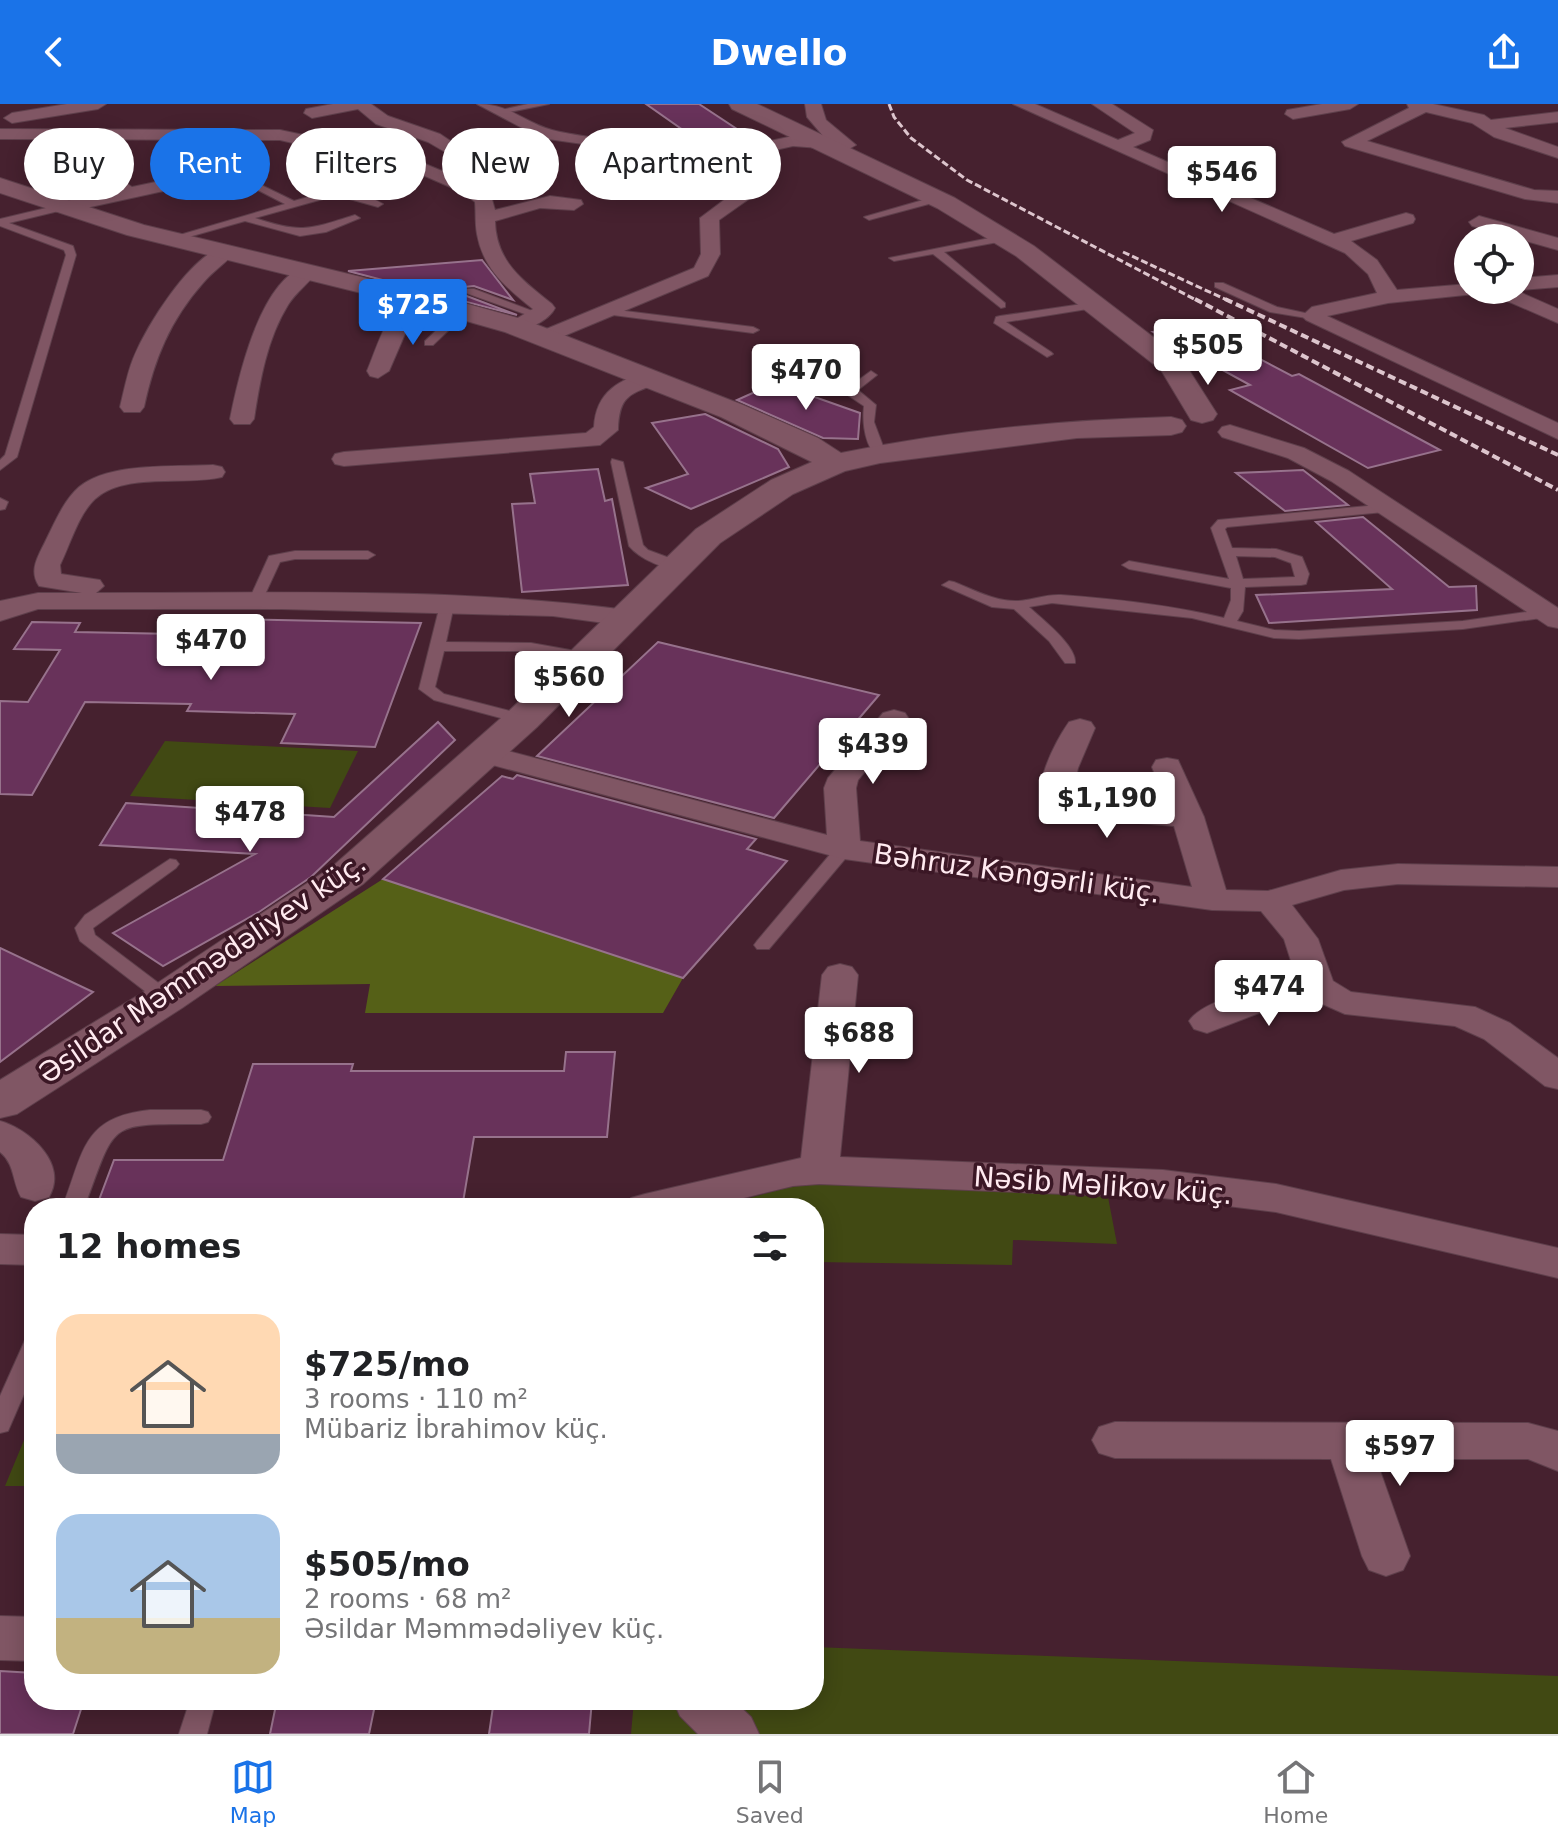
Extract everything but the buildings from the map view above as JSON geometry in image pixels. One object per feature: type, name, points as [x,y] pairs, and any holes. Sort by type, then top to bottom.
[{"type":"street","points":[[0,120],[98,104]]},
{"type":"street","points":[[312,113],[360,104],[382,120],[442,143]]},
{"type":"street","points":[[740,104],[937,199],[1005,238],[1172,365],[1187,420],[1224,419],[1231,426],[1230,432],[1263,441],[1320,465],[1553,616]]},
{"type":"street","points":[[813,104],[813,114],[820,125],[886,175]]},
{"type":"street","points":[[1021,104],[1335,240],[1362,257],[1374,269],[1386,287],[1388,297]]},
{"type":"street","points":[[1100,104],[1144,130],[1144,136],[1119,146]]},
{"type":"street","points":[[1293,114],[1350,104]]},
{"type":"street","points":[[1558,153],[1500,133],[1478,119],[1419,106],[1351,142],[1532,195],[1558,197]]},
{"type":"street","points":[[492,108],[539,128]]},
{"type":"street","points":[[1490,125],[1552,121]]},
{"type":"street","points":[[134,133],[286,136]]},
{"type":"street","points":[[0,134],[24,134]]},
{"type":"street","points":[[781,145],[811,140],[844,143]]},
{"type":"street","points":[[426,170],[479,194],[484,200],[487,238],[492,253],[516,289],[545,308],[533,326]]},
{"type":"street","points":[[0,185],[171,239],[419,299],[472,302],[780,432],[836,463]]},
{"type":"street","points":[[63,207],[93,200]]},
{"type":"street","points":[[487,217],[516,211],[544,200],[574,204]]},
{"type":"street","points":[[533,326],[609,312],[701,272],[711,258],[709,218],[735,200]]},
{"type":"street","points":[[1335,240],[1406,219]]},
{"type":"street","points":[[1479,222],[1558,244]]},
{"type":"street","points":[[132,407],[143,361],[157,335],[205,266],[225,252]]},
{"type":"street","points":[[242,419],[257,349],[287,290],[307,272]]},
{"type":"street","points":[[1534,283],[1558,281]]},
{"type":"street","points":[[1454,291],[1388,297],[1319,311],[1313,316],[1558,432]]},
{"type":"street","points":[[378,371],[405,310],[419,299]]},
{"type":"street","points":[[1529,304],[1558,317]]},
{"type":"street","points":[[344,459],[592,440],[606,430],[606,408],[611,398],[619,391],[651,378]]},
{"type":"street","points":[[1519,414],[1558,405]]},
{"type":"street","name":"Əsildar Məmmədəliyev küç.","points":[[0,1102],[166,998],[348,875],[523,719],[708,536],[782,487],[836,463],[880,454],[1077,429],[1187,420]]},
{"type":"street","points":[[123,600],[121,593],[109,588],[48,580],[47,565],[85,495],[99,484],[117,479],[213,472]]},
{"type":"street","points":[[3,607],[38,601],[256,600],[553,608],[627,618]]},
{"type":"street","points":[[844,849],[840,788],[843,778],[894,719]]},
{"type":"street","points":[[1080,728],[1061,774],[1053,801],[1056,807],[1188,817]]},
{"type":"street","name":"Bəhruz Kəngərli küç.","points":[[485,754],[844,849],[1212,900],[1270,901],[1341,880],[1367,876],[1558,877]]},
{"type":"street","points":[[1167,767],[1188,817],[1212,900]]},
{"type":"street","points":[[1270,901],[1295,929],[1316,987],[1327,997],[1345,1003],[1462,1015],[1480,1021],[1558,1077]]},
{"type":"street","points":[[819,1170],[840,975]]},
{"type":"street","points":[[1207,1021],[1256,1001],[1316,987]]},
{"type":"street","points":[[0,1134],[19,1145],[32,1160],[35,1187]]},
{"type":"street","name":"Nəsib Məlikov küç.","points":[[686,1198],[793,1172],[819,1170],[1163,1184],[1276,1198],[1558,1263]]},
{"type":"street","points":[[0,1249],[24,1250]]},
{"type":"street","points":[[1115,1440],[1528,1441],[1553,1448],[1558,1453]]},
{"type":"street","points":[[1348,1442],[1386,1556]]},
{"type":"street","points":[[0,1638],[24,1639]]},
{"type":"street","points":[[708,1710],[733,1734]]},
{"type":"lane","points":[[492,108],[545,104]]},
{"type":"lane","points":[[270,192],[293,204]]},
{"type":"lane","points":[[171,239],[335,194],[378,204]]},
{"type":"lane","points":[[869,217],[937,199]]},
{"type":"lane","points":[[0,223],[63,207]]},
{"type":"lane","points":[[245,218],[291,234],[305,235],[355,218]]},
{"type":"lane","points":[[0,223],[69,248],[71,255],[11,457],[0,466]]},
{"type":"lane","points":[[894,258],[1005,238]]},
{"type":"lane","points":[[936,251],[1001,305]]},
{"type":"lane","points":[[1219,285],[1274,310],[1313,316]]},
{"type":"lane","points":[[429,343],[472,302]]},
{"type":"lane","points":[[1047,354],[1000,323],[1000,319],[1096,305]]},
{"type":"lane","points":[[609,312],[753,330]]},
{"type":"lane","points":[[871,375],[852,389],[870,405],[868,422],[880,454]]},
{"type":"lane","points":[[617,462],[636,546],[654,558],[678,566]]},
{"type":"lane","points":[[1229,622],[1239,610],[1237,585],[1218,528],[1223,523],[1389,508]]},
{"type":"lane","points":[[1129,565],[1195,580],[1237,585],[1294,584],[1301,581],[1297,560],[1286,555],[1226,552]]},
{"type":"lane","points":[[256,600],[274,559],[295,555],[368,555]]},
{"type":"lane","points":[[949,585],[997,604],[1081,601],[1192,614],[1274,634],[1366,633],[1553,616]]},
{"type":"lane","points":[[447,605],[427,689],[430,694],[523,719]]},
{"type":"lane","points":[[1018,605],[1054,638],[1070,660]]},
{"type":"lane","points":[[437,646],[531,647],[587,658]]},
{"type":"lane","points":[[763,945],[844,849]]},
{"type":"lane","points":[[166,998],[86,937],[84,928],[91,919],[170,864]]},
{"type":"lane","points":[[77,1198],[102,1135],[114,1124],[130,1119],[201,1117]]},
{"type":"lane","points":[[0,1424],[24,1368]]},
{"type":"lane","points":[[193,1734],[200,1710]]},
{"type":"green space","points":[[165,741],[358,751],[330,808],[130,796]]},
{"type":"green space","points":[[383,879],[683,978],[663,1013],[365,1013],[370,984],[215,986]]},
{"type":"green space","points":[[815,1180],[1108,1197],[1117,1244],[1013,1240],[1012,1265],[824,1262],[824,1198],[749,1198]]},
{"type":"green space","points":[[24,1440],[24,1486],[5,1486]]},
{"type":"green space","points":[[824,1647],[1558,1676],[1558,1734],[631,1734],[633,1710],[824,1710]]},
{"type":"railway","points":[[889,104],[894,117],[911,138],[967,180],[1198,301]]},
{"type":"railway","points":[[1123,252],[1229,301]]},
{"type":"railway","points":[[1195,299],[1558,490]]},
{"type":"railway","points":[[1225,299],[1558,455]]}]
